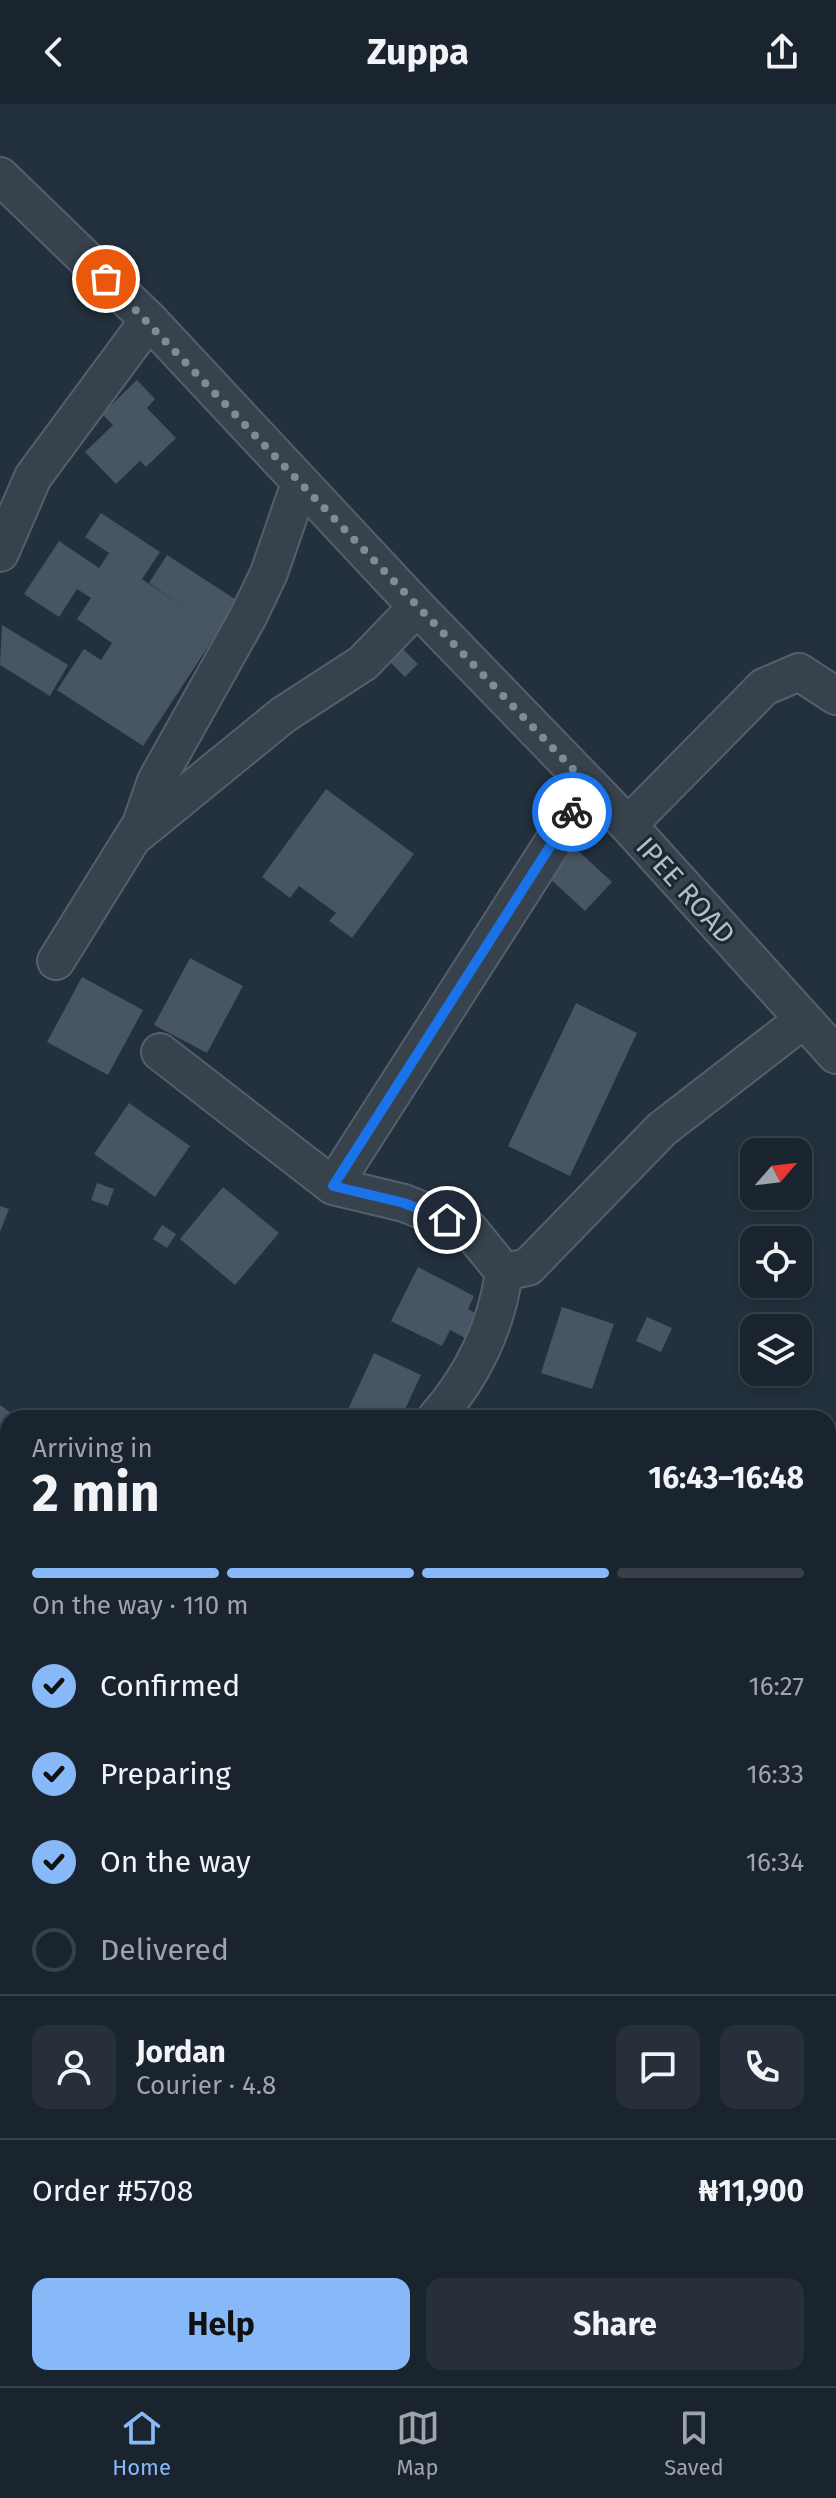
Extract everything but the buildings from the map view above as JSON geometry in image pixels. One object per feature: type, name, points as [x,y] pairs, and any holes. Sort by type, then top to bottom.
[{"type":"street","name":"IPEE ROAD","points":[[0,176],[149,320],[417,607],[628,825],[836,1055]]},
{"type":"street","points":[[0,553],[33,477],[149,320]]},
{"type":"street","points":[[56,961],[134,837],[156,781],[219,671],[269,573],[300,483]]},
{"type":"street","points":[[134,837],[283,715],[363,663],[417,607]]},
{"type":"street","points":[[628,825],[764,687],[799,672],[836,696]]},
{"type":"street","points":[[333,1186],[589,786]]},
{"type":"street","points":[[504,1272],[528,1267],[662,1129],[803,1020]]},
{"type":"street","points":[[160,1052],[333,1186],[404,1203],[469,1229],[504,1272],[501,1296],[481,1353],[456,1396],[443,1410]]},
{"type":"way so far","points":[[106,279],[149,320],[589,786],[572,812]]},
{"type":"route","points":[[447,1220],[404,1203],[333,1186],[572,812]]}]
